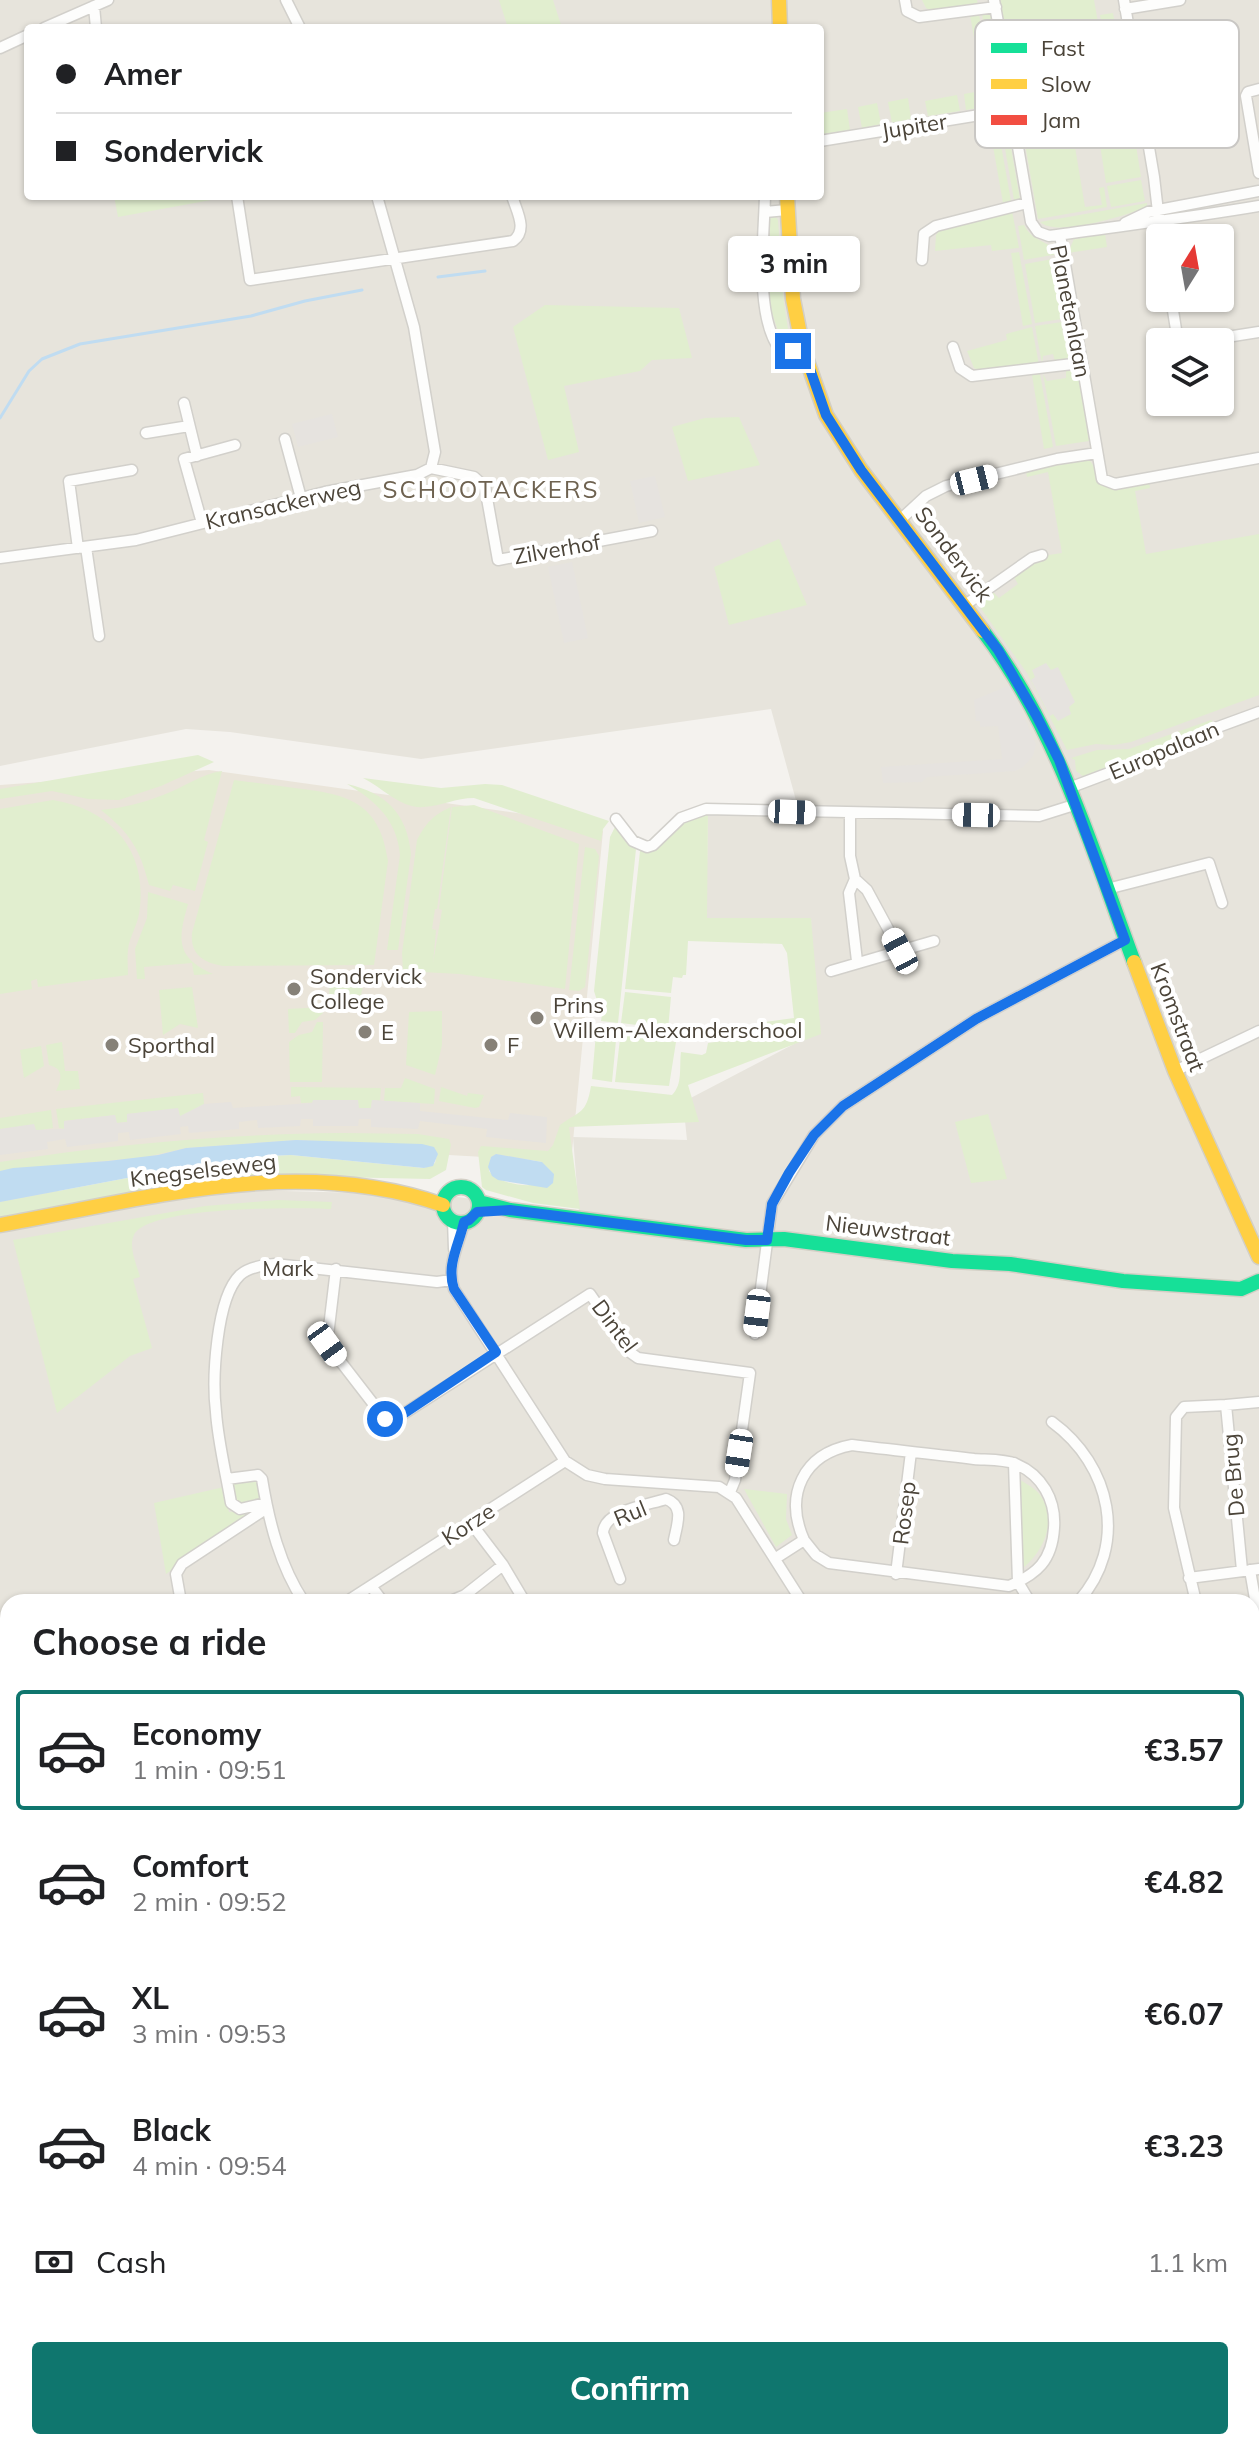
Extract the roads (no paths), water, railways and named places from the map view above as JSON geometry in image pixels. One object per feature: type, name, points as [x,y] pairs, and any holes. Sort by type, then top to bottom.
[{"type":"main road","points":[[779,0],[780,24]]},
{"type":"main road","name":"Sondervick","points":[[787,201],[793,299],[803,349],[826,415],[861,470],[998,650],[1053,747],[1069,788]]},
{"type":"main road","name":"Kromstraat","points":[[1069,788],[1175,1071],[1259,1257]]},
{"type":"main road","name":"Knegselseweg","points":[[0,1225],[242,1183],[321,1181],[444,1200]]},
{"type":"main road","points":[[456,1187],[463,1187],[474,1192],[478,1207],[469,1220],[458,1221],[444,1211],[444,1200],[456,1187]]},
{"type":"main road","name":"Nieuwstraat","points":[[478,1207],[766,1243],[784,1239],[952,1261],[1076,1272],[1107,1279],[1241,1289],[1259,1281]]},
{"type":"main road","points":[[62,2450],[213,2450]]},
{"type":"street","points":[[53,24],[108,0]]},
{"type":"street","points":[[286,0],[298,24]]},
{"type":"street","points":[[905,0],[907,11],[919,17],[995,3]]},
{"type":"street","points":[[1124,4],[1180,0]]},
{"type":"street","points":[[94,6],[96,24]]},
{"type":"street","points":[[0,48],[24,37]]},
{"type":"street","points":[[1259,89],[1249,91],[1246,96],[1259,173]]},
{"type":"street","name":"Jupiter","points":[[824,140],[975,116]]},
{"type":"street","name":"Planetenlaan","points":[[1018,148],[1031,222],[1038,232],[1049,236],[1060,235],[1102,479],[1115,484],[1259,458]]},
{"type":"street","points":[[1148,148],[1159,223]]},
{"type":"street","points":[[1123,224],[1158,210],[1259,191]]},
{"type":"street","points":[[238,200],[250,280],[513,241],[520,236],[522,228],[513,200]]},
{"type":"street","points":[[378,200],[414,327],[435,452],[431,468]]},
{"type":"street","points":[[765,200],[762,284],[768,316],[781,351],[803,349]]},
{"type":"street","name":"Sondervick","points":[[765,212],[787,201]]},
{"type":"street","points":[[922,260],[924,234],[936,226],[1027,203]]},
{"type":"street","points":[[1060,235],[1123,224],[1159,223],[1259,206]]},
{"type":"street","points":[[1234,335],[1259,332]]},
{"type":"street","points":[[953,347],[960,368],[972,376],[1081,363]]},
{"type":"street","points":[[184,403],[197,456]]},
{"type":"street","points":[[146,433],[189,426]]},
{"type":"street","points":[[285,439],[301,498]]},
{"type":"street","points":[[202,523],[184,459],[235,445]]},
{"type":"street","points":[[900,520],[926,496],[946,486],[1057,459],[1097,453]]},
{"type":"street","name":"Kransackerweg","points":[[0,558],[136,540],[301,498],[417,475],[431,468]]},
{"type":"street","name":"Zilverhof","points":[[431,468],[474,477],[485,487],[498,560],[652,531]]},
{"type":"street","points":[[99,636],[69,481],[132,470]]},
{"type":"street","points":[[965,605],[1032,558],[1042,555]]},
{"type":"street","name":"Europalaan","points":[[1069,788],[1259,712]]},
{"type":"street","points":[[616,819],[633,841],[647,847],[681,818],[706,809],[1039,816],[1074,805]]},
{"type":"street","points":[[850,813],[850,856],[855,879],[867,890],[900,951]]},
{"type":"street","points":[[1107,889],[1209,863],[1222,903]]},
{"type":"street","points":[[855,879],[849,893],[857,961]]},
{"type":"street","points":[[755,1334],[772,1204],[814,1135],[843,1106],[976,1019],[1125,940]]},
{"type":"street","points":[[831,971],[934,941]]},
{"type":"street","points":[[1175,1071],[1259,1031]]},
{"type":"street","points":[[458,1221],[451,1280],[454,1289],[565,1461],[587,1475],[605,1479],[719,1487],[730,1492],[797,1594]]},
{"type":"street","name":"Mark","points":[[267,1506],[240,1509],[231,1503],[215,1410],[223,1313],[232,1285],[242,1273],[258,1266],[275,1264],[437,1282],[451,1280]]},
{"type":"street","points":[[336,1269],[327,1344],[385,1419],[397,1418],[496,1352]]},
{"type":"street","name":"Dintel","points":[[496,1352],[590,1294],[631,1353],[638,1358],[750,1373],[735,1480],[730,1492]]},
{"type":"street","name":"De Brug","points":[[1254,1594],[1226,1405],[1259,1402]]},
{"type":"street","points":[[1194,1594],[1174,1508],[1177,1414],[1187,1406],[1226,1405]]},
{"type":"street","points":[[1052,1422],[1069,1434],[1094,1466],[1102,1485],[1108,1515],[1102,1562],[1083,1594]]},
{"type":"street","name":"Rosep","points":[[1014,1463],[852,1445],[837,1448],[814,1460],[798,1488],[795,1503],[804,1540],[816,1555],[829,1563],[896,1574],[1009,1586],[1018,1582]]},
{"type":"street","name":"Rosep","points":[[896,1574],[911,1452]]},
{"type":"street","name":"Korze","points":[[358,1594],[565,1461]]},
{"type":"street","points":[[1014,1463],[1039,1479],[1050,1496],[1055,1520],[1052,1543],[1042,1564],[1033,1575],[1018,1582]]},
{"type":"street","points":[[1014,1463],[1018,1582],[1025,1594]]},
{"type":"street","points":[[227,1479],[258,1475],[262,1479],[280,1553],[299,1594]]},
{"type":"street","name":"Rul","points":[[666,1499],[667,1483]]},
{"type":"street","name":"Rul","points":[[620,1579],[603,1533],[610,1517],[666,1499],[673,1502],[679,1512],[674,1540]]},
{"type":"street","points":[[180,1594],[176,1574],[182,1564],[267,1506]]},
{"type":"street","points":[[471,1523],[520,1594]]},
{"type":"street","points":[[776,1558],[804,1540]]},
{"type":"street","points":[[466,1594],[503,1565]]},
{"type":"street","points":[[1189,1578],[1250,1570]]},
{"type":"street","points":[[371,1586],[377,1594]]},
{"type":"water","points":[[296,1140],[422,1144],[434,1147],[438,1154],[433,1166],[424,1168],[291,1155],[267,1156],[196,1165],[0,1202],[0,1171],[13,1168],[108,1161],[186,1148]]},
{"type":"water","points":[[496,1154],[542,1162],[554,1174],[553,1183],[547,1188],[498,1180],[488,1167],[491,1157]]},
{"type":"waterway","points":[[438,277],[485,271]]},
{"type":"waterway","points":[[0,418],[29,371],[42,359],[80,344],[251,316],[362,290]]},
{"type":"place","name":"Sondervick College","points":[[294,989]]},
{"type":"place","name":"Prins Willem-Alexanderschool","points":[[537,1018]]},
{"type":"place","name":"E","points":[[365,1032]]},
{"type":"place","name":"Sporthal","points":[[112,1045]]},
{"type":"place","name":"F","points":[[491,1045]]},
{"type":"district","name":"SCHOOTACKERS","points":[[491,490]]}]
